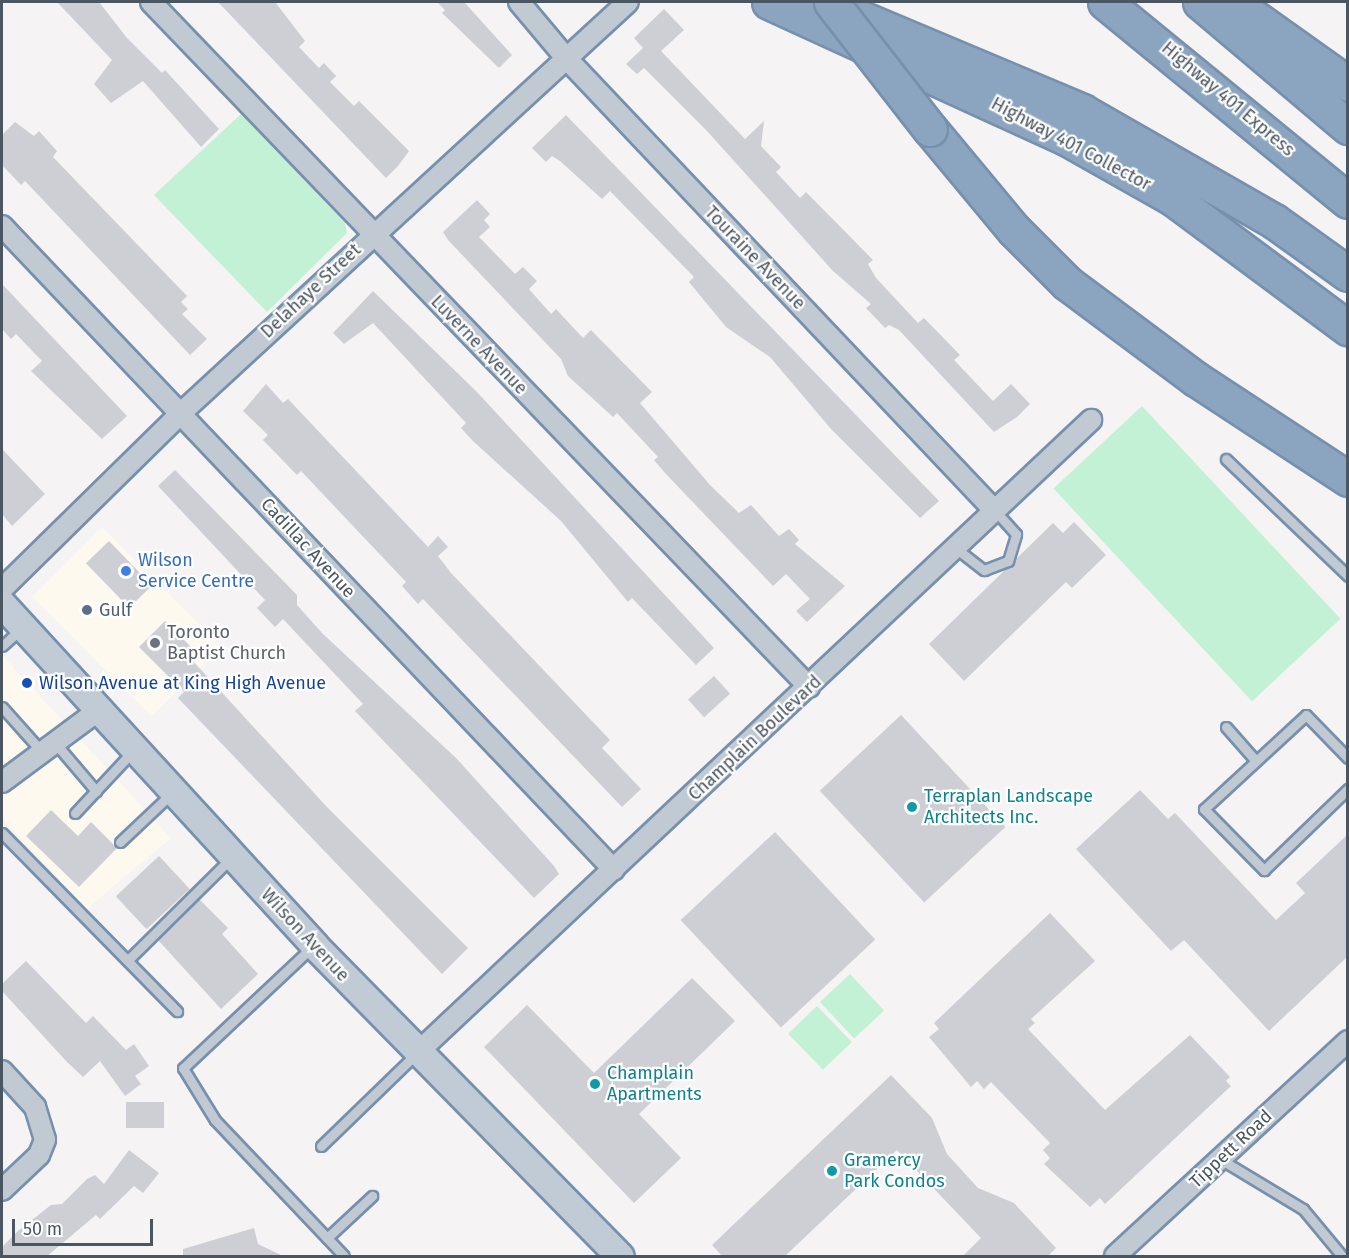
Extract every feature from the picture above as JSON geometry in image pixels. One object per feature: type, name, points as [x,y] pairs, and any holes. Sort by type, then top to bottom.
[{"type":"highway","name":"Highway 401 Collector","points":[[770,2],[1087,150],[1174,199],[1347,327]]},
{"type":"highway","points":[[823,2],[1082,111],[1274,221],[1347,274]]},
{"type":"highway","points":[[831,2],[930,129],[1014,230],[1067,283],[1196,379],[1347,479]]},
{"type":"highway","name":"Highway 401 Express","points":[[1105,2],[1347,201]]},
{"type":"highway","points":[[1200,2],[1347,127]]},
{"type":"highway","points":[[1232,2],[1347,84]]},
{"type":"main road","name":"Wilson Avenue","points":[[2,604],[314,945],[417,1053],[620,1257]]},
{"type":"street","name":"Luverne Avenue","points":[[151,2],[809,687]]},
{"type":"street","name":"Touraine Avenue","points":[[519,2],[566,58],[995,511]]},
{"type":"street","name":"Delahaye Street","points":[[2,589],[181,413],[373,234],[628,2]]},
{"type":"street","name":"Cadillac Avenue","points":[[2,226],[614,870]]},
{"type":"street","name":"Champlain Boulevard","points":[[417,1053],[958,550],[995,511],[1091,420]]},
{"type":"street","points":[[2,782],[50,749],[99,710]]},
{"type":"street","name":"Tippett Road","points":[[1115,1257],[1347,1041]]},
{"type":"street","points":[[2,1071],[35,1107],[45,1140],[39,1155],[2,1190]]},
{"type":"lane","points":[[1226,459],[1347,576]]},
{"type":"lane","points":[[958,550],[984,570],[1008,561],[1016,534],[995,511]]},
{"type":"lane","points":[[2,646],[22,627]]},
{"type":"lane","points":[[2,707],[96,791]]},
{"type":"lane","points":[[1347,758],[1306,715],[1204,809],[1264,870],[1347,789]]},
{"type":"lane","points":[[1226,727],[1256,761]]},
{"type":"lane","points":[[75,813],[134,749]]},
{"type":"lane","points":[[120,842],[173,792]]},
{"type":"lane","points":[[2,833],[177,1011]]},
{"type":"lane","points":[[128,960],[232,856]]},
{"type":"lane","points":[[314,945],[183,1068],[215,1120],[344,1257]]},
{"type":"lane","points":[[321,1146],[417,1053]]},
{"type":"lane","points":[[1220,1158],[1303,1209],[1342,1257]]},
{"type":"lane","points":[[327,1238],[372,1196]]},
{"type":"shaded area","points":[[102,527],[222,647],[151,717],[32,597]]},
{"type":"shaded area","points":[[2,655],[171,838],[87,909],[2,818]]},
{"type":"green space","points":[[241,114],[345,223],[347,233],[267,312],[154,195]]},
{"type":"green space","points":[[1142,406],[1340,619],[1252,701],[1054,489]]},
{"type":"green space","points":[[850,974],[884,1011],[854,1039],[820,1002]]},
{"type":"green space","points":[[817,1006],[852,1042],[823,1070],[788,1034]]},
{"type":"building","points":[[57,2],[99,2],[127,38],[162,73],[165,70],[219,129],[201,147],[143,81],[111,103],[94,84],[112,60]]},
{"type":"building","points":[[218,2],[275,2],[305,41],[299,47],[319,68],[324,63],[336,76],[330,82],[354,106],[359,101],[409,151],[398,166],[386,178]]},
{"type":"building","points":[[437,2],[464,2],[512,55],[499,68],[442,13],[445,10]]},
{"type":"building","points":[[664,9],[684,30],[661,51],[745,139],[764,121],[761,146],[781,167],[776,172],[800,198],[806,192],[873,260],[868,264],[876,278],[918,323],[924,318],[960,355],[954,360],[993,401],[1011,384],[1030,404],[1017,417],[994,432],[899,330],[889,325],[885,328],[866,308],[871,304],[833,271],[707,131],[644,68],[637,74],[626,64],[643,48],[634,38]]},
{"type":"building","points":[[566,115],[939,501],[920,518],[831,429],[770,357],[726,327],[689,282],[694,277],[610,191],[602,199],[560,161],[552,156],[546,162],[532,148]]},
{"type":"building","points":[[15,122],[34,136],[39,131],[57,151],[53,157],[187,296],[181,302],[188,309],[182,314],[207,339],[190,355],[25,181],[21,185],[2,165],[2,135]]},
{"type":"building","points":[[477,200],[490,214],[484,220],[490,227],[479,237],[515,274],[523,267],[537,281],[529,289],[551,314],[556,309],[583,338],[591,330],[652,392],[640,403],[710,485],[739,513],[751,505],[779,536],[789,529],[799,540],[795,544],[845,586],[807,622],[796,611],[810,599],[786,574],[773,586],[665,473],[654,460],[658,457],[617,413],[613,417],[568,376],[561,359],[448,240],[443,232]]},
{"type":"building","points":[[2,284],[127,416],[102,439],[31,371],[42,361],[16,334],[11,339],[2,329]]},
{"type":"building","points":[[373,291],[477,392],[714,648],[696,665],[632,598],[628,602],[561,521],[473,441],[461,428],[466,423],[373,323],[344,344],[333,333]]},
{"type":"building","points":[[266,384],[283,403],[288,399],[428,547],[438,536],[448,547],[438,556],[451,573],[610,740],[602,748],[641,789],[622,807],[423,599],[418,604],[402,586],[406,582],[301,471],[297,475],[263,440],[268,435],[243,411]]},
{"type":"building","points":[[2,449],[45,494],[12,526],[2,514]]},
{"type":"building","points":[[175,470],[297,595],[297,605],[322,633],[456,758],[554,866],[559,874],[534,898],[355,711],[363,704],[283,619],[275,627],[257,608],[265,600],[158,486]]},
{"type":"building","points":[[1074,522],[1106,555],[1072,588],[1066,582],[964,681],[929,644],[1053,523],[1063,533]]},
{"type":"building","points":[[109,541],[152,586],[129,608],[86,563]]},
{"type":"building","points":[[165,621],[199,655],[193,661],[326,806],[468,948],[442,974],[178,698],[184,692],[139,647]]},
{"type":"building","points":[[714,676],[730,694],[704,717],[688,699]]},
{"type":"building","name":"Terraplan Landscape Architects Inc.","points":[[901,715],[1005,827],[924,903],[820,791]]},
{"type":"building","points":[[1140,790],[1168,819],[1175,813],[1276,920],[1305,893],[1296,883],[1347,835],[1347,957],[1269,1031],[1184,940],[1171,951],[1076,849]]},
{"type":"building","points":[[51,810],[78,836],[91,822],[117,848],[79,887],[26,836]]},
{"type":"building","points":[[775,832],[875,940],[781,1027],[681,920]]},
{"type":"building","points":[[159,856],[190,889],[147,929],[116,896]]},
{"type":"building","points":[[199,899],[228,928],[222,934],[258,974],[221,1009],[158,940]]},
{"type":"building","points":[[1050,913],[1095,961],[1031,1019],[1035,1023],[1028,1029],[1105,1110],[1190,1035],[1230,1077],[1226,1081],[1231,1086],[1105,1204],[1100,1198],[1090,1207],[1044,1164],[1050,1158],[1043,1150],[1050,1143],[991,1082],[984,1089],[977,1081],[971,1087],[929,1037],[939,1029],[934,1023]]},
{"type":"building","points":[[26,961],[86,1023],[93,1016],[126,1050],[134,1044],[149,1066],[135,1076],[141,1084],[125,1096],[100,1061],[83,1077],[67,1062],[2,991],[2,984]]},
{"type":"building","name":"Champlain Apartments","points":[[692,978],[735,1021],[639,1114],[681,1158],[634,1203],[484,1047],[527,1005],[594,1073]]},
{"type":"building","name":"Gramercy Park Condos","points":[[891,1075],[932,1118],[947,1154],[978,1188],[1014,1203],[1056,1248],[1047,1257],[962,1257],[981,1238],[897,1150],[784,1257],[723,1257],[712,1245]]},
{"type":"building","points":[[126,1102],[164,1102],[164,1128],[126,1128]]},
{"type":"building","points":[[129,1150],[159,1173],[143,1193],[134,1186],[100,1219],[96,1215],[46,1257],[2,1257],[2,1247],[18,1231],[51,1205],[62,1204],[87,1179],[95,1175],[104,1184]]},
{"type":"building","points":[[254,1228],[258,1244],[285,1257],[183,1257],[183,1249]]},
{"type":"place","name":"Wilson Service Centre","points":[[126,571]]},
{"type":"place","name":"Gulf","points":[[87,610]]},
{"type":"place","name":"Toronto Baptist Church","points":[[155,643]]},
{"type":"place","name":"Wilson Avenue at King High Avenue","points":[[27,683]]},
{"type":"place","name":"Terraplan Landscape Architects Inc.","points":[[912,807]]},
{"type":"place","name":"Champlain Apartments","points":[[595,1084]]},
{"type":"place","name":"Gramercy Park Condos","points":[[832,1171]]}]
